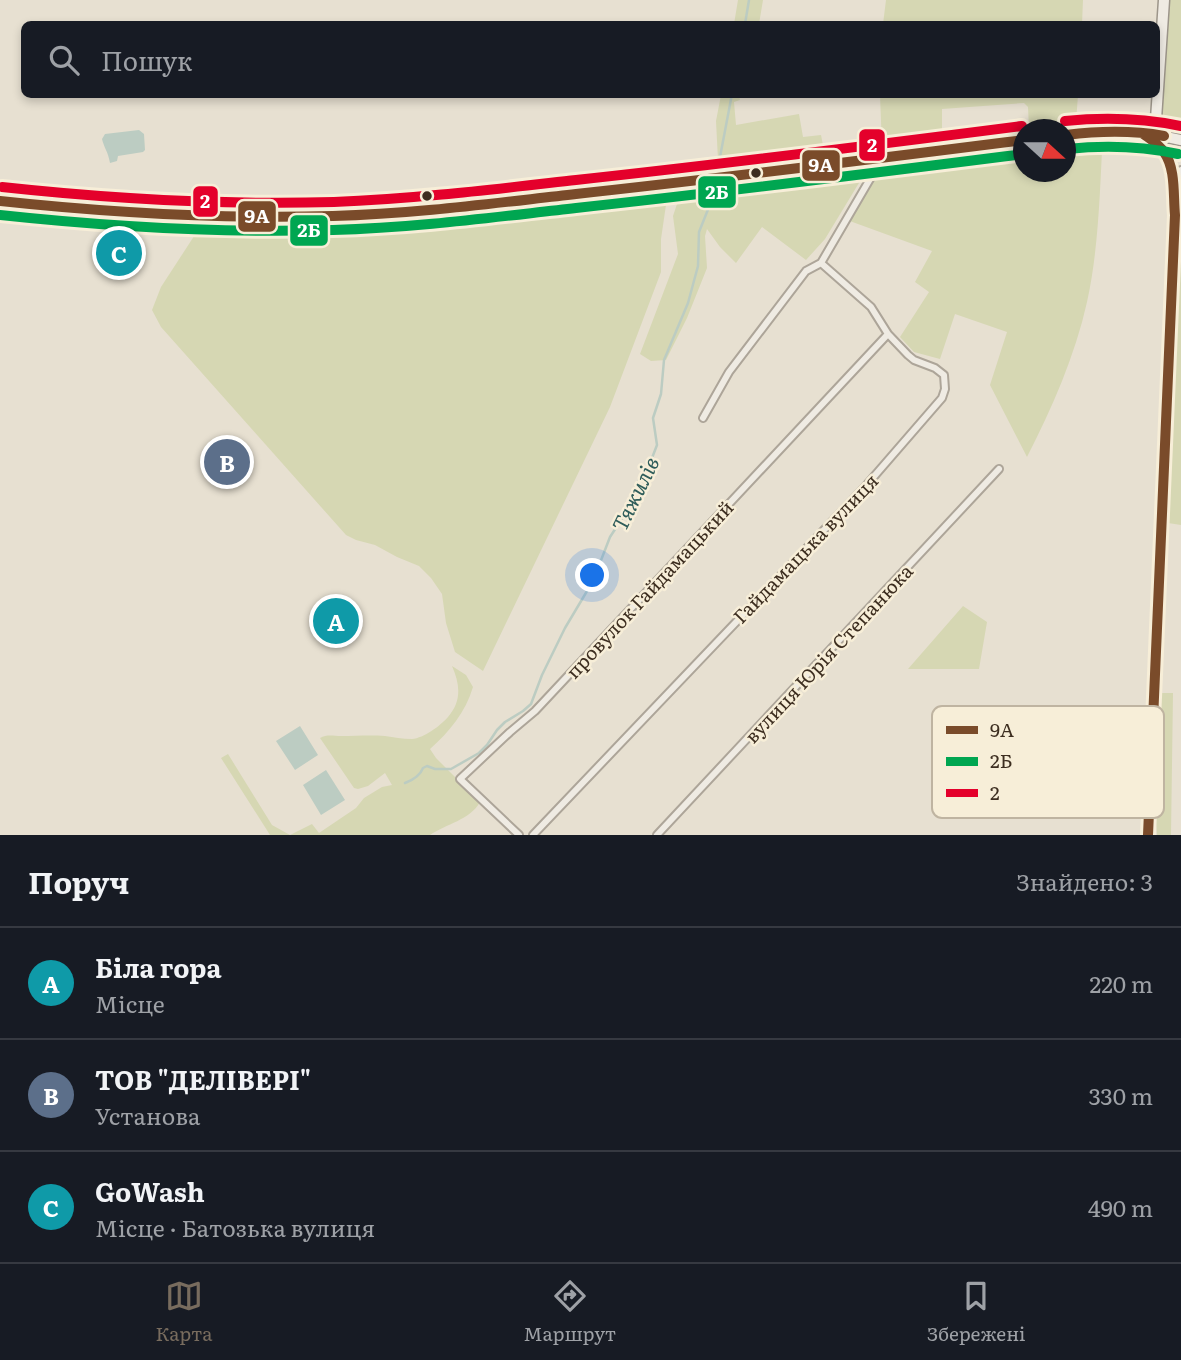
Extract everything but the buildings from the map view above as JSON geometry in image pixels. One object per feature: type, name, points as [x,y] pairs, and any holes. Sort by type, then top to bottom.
[{"type":"street","points":[[1160,60],[1164,0]]},
{"type":"street","points":[[1155,134],[1157,98]]},
{"type":"street","points":[[1076,134],[1103,131],[1142,133],[1181,140]]},
{"type":"street","points":[[1142,133],[1162,149],[1166,156],[1171,174],[1175,215]]},
{"type":"street","points":[[0,201],[68,209],[193,215],[333,216],[428,210],[683,183],[1013,141]]},
{"type":"street","points":[[703,418],[736,362],[806,271],[821,263],[870,179],[869,159]]},
{"type":"street","points":[[1154,706],[1175,215],[1181,170]]},
{"type":"street","points":[[1175,215],[1181,202]]},
{"type":"street","name":"Гайдамацька вулиця","points":[[533,835],[864,488],[937,405],[945,389],[944,375],[935,368],[914,360],[887,334],[871,307],[821,263]]},
{"type":"street","name":"провулок Гайдамацький","points":[[519,835],[460,779],[535,711],[887,334]]},
{"type":"street","name":"вулиця Юрія Степанюка","points":[[657,835],[999,469]]},
{"type":"green space","points":[[738,0],[763,0],[760,21],[734,21]]},
{"type":"green space","points":[[886,0],[1083,0],[1082,21],[883,21]]},
{"type":"green space","points":[[1164,0],[1181,0],[1181,140],[1155,134],[1157,98],[1160,98]]},
{"type":"green space","points":[[720,98],[740,98],[734,102],[736,125],[799,114],[803,137],[821,135],[824,150],[756,159],[718,160],[716,121]]},
{"type":"green space","points":[[880,98],[1078,98],[1076,122],[1076,119],[1029,119],[1028,107],[1024,103],[942,109],[942,140],[882,147]]},
{"type":"green space","points":[[1103,131],[1097,239],[1091,281],[1076,342],[1062,381],[1027,457],[990,385],[1007,332],[955,314],[940,359],[914,352],[900,337],[929,292],[915,282],[932,251],[847,220],[870,179],[869,159],[1013,142],[1013,182],[1076,182],[1076,134]]},
{"type":"green space","points":[[864,168],[865,173],[825,239],[806,260],[762,227],[736,263],[707,229],[707,268],[666,360],[651,361],[640,354],[678,254],[673,216],[680,195],[687,187]]},
{"type":"green space","points":[[667,198],[661,239],[661,272],[610,407],[483,671],[455,652],[446,623],[442,594],[431,578],[419,566],[375,545],[346,535],[161,327],[152,310],[161,287],[200,227],[450,221]]},
{"type":"green space","points":[[1181,231],[1181,525],[1168,523]]},
{"type":"green space","points":[[963,606],[987,622],[979,669],[908,669]]},
{"type":"green space","points":[[452,666],[466,675],[473,687],[466,705],[450,728],[430,749],[480,802],[476,808],[430,835],[290,835],[312,824],[319,833],[356,808],[364,798],[382,787],[392,785],[385,773],[368,786],[354,788],[320,738],[385,736],[412,739],[422,736],[445,720],[456,705],[458,686]]},
{"type":"green space","points":[[1160,693],[1173,693],[1171,835],[1157,835],[1156,818],[1164,818],[1164,706],[1159,706]]},
{"type":"green space","points":[[228,754],[272,825],[290,835],[270,835],[221,758]]},
{"type":"shaded area","points":[[139,130],[144,134],[145,150],[118,156],[117,161],[110,163],[102,139],[105,134]]},
{"type":"shaded area","points":[[300,726],[318,755],[295,770],[276,741]]},
{"type":"shaded area","points":[[326,770],[345,800],[321,815],[303,785]]},
{"type":"waterway","name":"Тяжилів","points":[[746,21],[749,0]]},
{"type":"waterway","name":"Тяжилів","points":[[720,157],[731,98]]},
{"type":"waterway","name":"Тяжилів","points":[[405,783],[427,766],[451,769],[479,753],[505,722],[531,704],[542,675],[565,628],[593,581],[610,537],[625,514],[657,445],[653,418],[661,394],[664,360],[688,303],[698,266],[699,232],[711,202]]},
{"type":"transit line","name":"2","points":[[1076,120],[1123,119],[1181,126]]},
{"type":"transit line","name":"2","points":[[2,187],[209,202],[364,201],[632,174],[1013,127]]},
{"type":"transit line","name":"9А","points":[[1076,134],[1115,132],[1164,136]]},
{"type":"transit line","name":"9А","points":[[1142,133],[1160,146],[1168,159],[1172,174],[1175,215],[1154,706]]},
{"type":"transit line","name":"9А","points":[[0,201],[208,216],[364,215],[455,208],[632,188],[1013,141]]},
{"type":"transit line","name":"2Б","points":[[1076,148],[1123,147],[1178,154]]},
{"type":"transit line","name":"2Б","points":[[0,215],[208,230],[364,229],[455,222],[632,202],[1013,155]]},
{"type":"transit line","name":"9А","points":[[1148,835],[1149,818]]},
{"type":"place","name":"GoWash","points":[[119,253]]},
{"type":"place","name":"ТОВ \"ДЕЛІВЕРІ\"","points":[[227,462]]},
{"type":"place","name":"Біла гора","points":[[336,621]]}]
